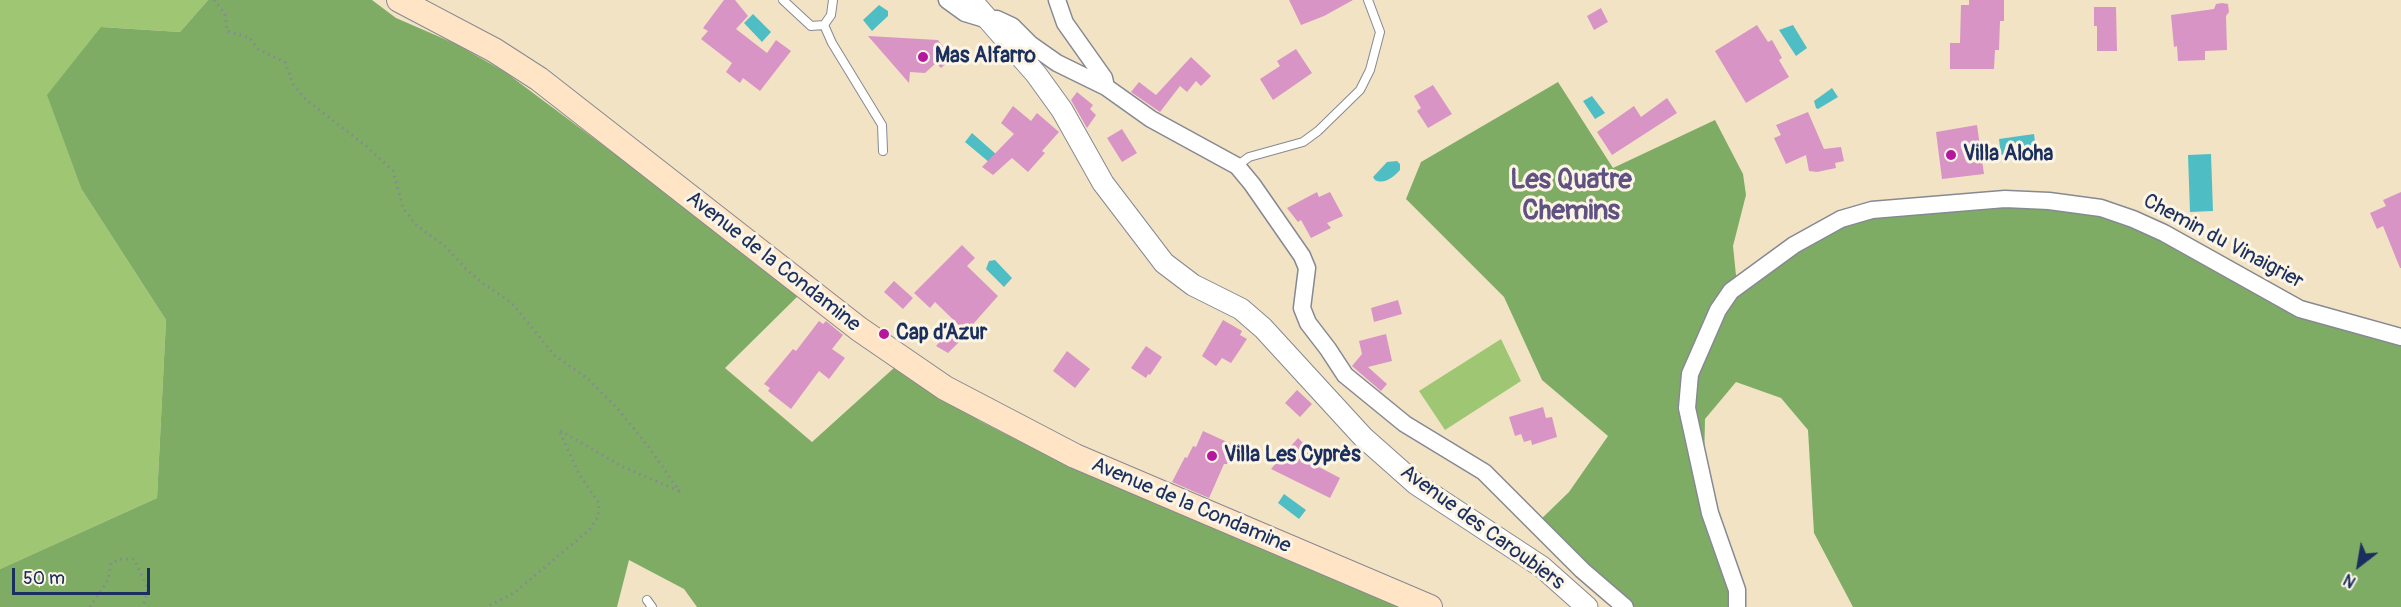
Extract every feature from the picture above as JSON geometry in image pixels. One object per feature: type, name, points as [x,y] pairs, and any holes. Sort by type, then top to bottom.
[{"type":"main road","name":"Avenue de la Condamine","points":[[399,0],[494,50],[539,79],[859,329],[945,388],[1075,456],[1430,607]]},
{"type":"street","points":[[947,0],[965,13],[988,20],[997,19],[1012,26],[1030,44],[1058,63],[1106,87],[1151,119],[1237,166],[1302,256],[1307,268],[1302,308],[1308,323],[1329,349],[1345,375],[1405,424],[1484,472],[1582,570],[1625,607]]},
{"type":"street","name":"Avenue des Caroubiers","points":[[971,0],[1036,74],[1062,111],[1102,183],[1164,263],[1193,285],[1241,309],[1263,328],[1363,437],[1416,484],[1542,567],[1587,607]]},
{"type":"street","points":[[1057,0],[1065,23],[1104,78],[1106,87]]},
{"type":"street","name":"Chemin du Vinaigrier","points":[[1737,607],[1737,590],[1710,513],[1687,408],[1690,374],[1718,310],[1731,291],[1794,245],[1841,219],[1872,210],[2005,199],[2049,201],[2101,208],[2164,233],[2300,309],[2401,337]]},
{"type":"lane","points":[[783,0],[811,26],[824,25]]},
{"type":"lane","points":[[824,25],[831,15],[833,0]]},
{"type":"lane","points":[[1237,166],[1249,157],[1303,142],[1318,131],[1360,90],[1370,70],[1380,32],[1368,0]]},
{"type":"lane","points":[[824,25],[832,43],[882,125],[883,151]]},
{"type":"path","points":[[214,0],[225,14],[226,31],[250,38],[258,49],[285,62],[293,84],[304,98],[366,146],[393,171],[403,208],[417,226],[445,246],[479,280],[512,303],[554,355],[587,378],[609,400],[648,446],[679,491],[623,467],[559,430],[579,474],[599,503],[598,517],[589,530],[514,593],[486,607]]},
{"type":"path","points":[[90,607],[108,580],[111,563],[120,559],[134,559],[147,589],[143,607]]},
{"type":"green space","points":[[0,0],[208,0],[180,32],[101,27],[82,190],[166,320],[157,498],[0,569]]},
{"type":"green space","points":[[208,0],[372,0],[396,18],[456,44],[505,72],[801,293],[725,368],[812,442],[895,367],[980,421],[1035,449],[1400,607],[697,607],[684,589],[629,560],[617,607],[0,607],[0,569],[157,498],[166,320],[82,190],[47,95],[101,27],[180,32]]},
{"type":"green space","points":[[1558,82],[1613,168],[1715,120],[1743,174],[1746,195],[1733,246],[1738,295],[1803,248],[1856,220],[1948,208],[2040,207],[2105,215],[2149,232],[2292,314],[2401,346],[2401,607],[1853,607],[1814,533],[1808,430],[1781,398],[1736,382],[1705,419],[1703,514],[1729,590],[1728,607],[1625,607],[1535,525],[1569,492],[1608,436],[1542,380],[1504,297],[1406,199],[1421,162]]},
{"type":"green space","points":[[1501,339],[1521,381],[1445,430],[1419,391]]},
{"type":"water","points":[[879,5],[888,11],[888,16],[872,31],[863,20]]},
{"type":"water","points":[[753,14],[771,32],[762,42],[744,23]]},
{"type":"water","points":[[1793,25],[1807,48],[1796,56],[1779,30]]},
{"type":"water","points":[[1832,88],[1838,97],[1816,108],[1814,101]]},
{"type":"water","points":[[1592,96],[1605,113],[1595,119],[1583,101]]},
{"type":"water","points":[[972,133],[997,155],[990,163],[965,142]]},
{"type":"water","points":[[2034,134],[2036,150],[2001,155],[1999,139]]},
{"type":"water","points":[[2211,154],[2213,211],[2190,212],[2188,155]]},
{"type":"water","points":[[1397,161],[1400,164],[1400,170],[1395,175],[1385,181],[1375,180],[1373,177],[1387,162]]},
{"type":"water","points":[[995,260],[1012,278],[1004,287],[986,269],[989,261]]},
{"type":"water","points":[[1284,494],[1306,510],[1299,519],[1278,503]]},
{"type":"building","points":[[724,0],[735,0],[748,16],[736,29],[767,53],[776,40],[791,51],[760,91],[743,78],[740,83],[726,72],[732,63],[701,39],[708,31],[703,28]]},
{"type":"building","points":[[1289,0],[1353,0],[1324,16],[1301,25]]},
{"type":"building","points":[[1969,0],[2004,0],[2004,21],[2000,21],[1999,50],[1995,50],[1994,69],[1950,69],[1950,43],[1960,43],[1961,5],[1969,5]]},
{"type":"building","points":[[2216,4],[2228,4],[2229,12],[2226,16],[2227,50],[2205,51],[2205,60],[2178,61],[2177,46],[2174,47],[2171,15],[2214,9]]},
{"type":"building","points":[[2094,7],[2116,7],[2117,51],[2097,51]]},
{"type":"building","points":[[1601,8],[1608,22],[1594,30],[1587,16]]},
{"type":"building","points":[[1757,25],[1768,42],[1772,40],[1782,58],[1779,60],[1789,77],[1746,103],[1715,51]]},
{"type":"building","name":"Mas Alfarro","points":[[868,36],[938,40],[952,58],[941,68],[936,63],[925,73],[910,72],[909,83]]},
{"type":"building","points":[[1296,49],[1312,73],[1273,100],[1260,79],[1280,66],[1277,61]]},
{"type":"building","points":[[1191,57],[1211,76],[1201,86],[1196,81],[1187,92],[1180,86],[1160,112],[1131,92],[1139,82],[1156,95]]},
{"type":"building","points":[[1433,85],[1452,114],[1428,128],[1417,111],[1421,108],[1414,96]]},
{"type":"building","points":[[1077,92],[1093,105],[1090,109],[1096,115],[1087,128],[1071,100]]},
{"type":"building","points":[[1667,98],[1677,113],[1612,155],[1597,132],[1634,106],[1641,117]]},
{"type":"building","points":[[1013,106],[1031,121],[1037,113],[1059,132],[1028,172],[1012,158],[993,175],[982,167],[1014,134],[1001,123]]},
{"type":"building","points":[[1808,112],[1824,149],[1841,147],[1844,161],[1835,163],[1836,168],[1817,172],[1809,171],[1806,155],[1786,164],[1774,138],[1781,135],[1776,125]]},
{"type":"building","name":"Villa Aloha","points":[[1977,125],[1984,174],[1942,179],[1936,132]]},
{"type":"building","points":[[1122,129],[1137,153],[1122,162],[1107,138]]},
{"type":"building","points":[[1317,192],[1319,197],[1330,192],[1343,216],[1327,223],[1331,228],[1311,238],[1301,220],[1298,222],[1287,208]]},
{"type":"building","points":[[2401,192],[2400,268],[2383,226],[2377,229],[2370,213],[2386,206],[2383,200]]},
{"type":"building","points":[[962,245],[975,258],[967,266],[998,296],[966,332],[935,302],[930,308],[914,293]]},
{"type":"building","points":[[894,281],[913,298],[903,309],[884,292]]},
{"type":"building","points":[[1398,300],[1402,314],[1374,322],[1371,308]]},
{"type":"building","points":[[1223,320],[1242,331],[1240,335],[1247,339],[1231,363],[1222,358],[1216,366],[1202,356]]},
{"type":"building","points":[[819,321],[823,324],[826,321],[843,335],[832,349],[845,358],[829,379],[819,371],[791,409],[768,391],[770,388],[764,384],[793,349],[796,351]]},
{"type":"building","points":[[947,334],[960,341],[948,353],[936,346]]},
{"type":"building","points":[[1386,334],[1392,361],[1368,367],[1387,384],[1381,391],[1352,366],[1362,354],[1359,341]]},
{"type":"building","points":[[1146,346],[1162,357],[1146,378],[1131,368]]},
{"type":"building","points":[[1067,351],[1090,369],[1075,388],[1053,371]]},
{"type":"building","points":[[1297,390],[1312,404],[1300,417],[1285,403]]},
{"type":"building","points":[[1543,407],[1546,418],[1552,417],[1557,437],[1532,445],[1531,440],[1524,442],[1521,434],[1515,436],[1509,417]]},
{"type":"building","points":[[1203,431],[1236,446],[1227,464],[1224,464],[1209,498],[1172,482],[1185,457],[1187,458],[1193,446],[1196,447]]},
{"type":"building","points":[[1298,438],[1323,462],[1319,467],[1340,478],[1330,498],[1271,469]]},
{"type":"place","name":"Mas Alfarro","points":[[923,57]]},
{"type":"place","name":"Villa Aloha","points":[[1951,155]]},
{"type":"place","name":"Cap d’Azur","points":[[884,334]]},
{"type":"place","name":"Villa Les Cyprès","points":[[1212,456]]},
{"type":"district","name":"Les Quatre Chemins","points":[[1571,196]]}]
